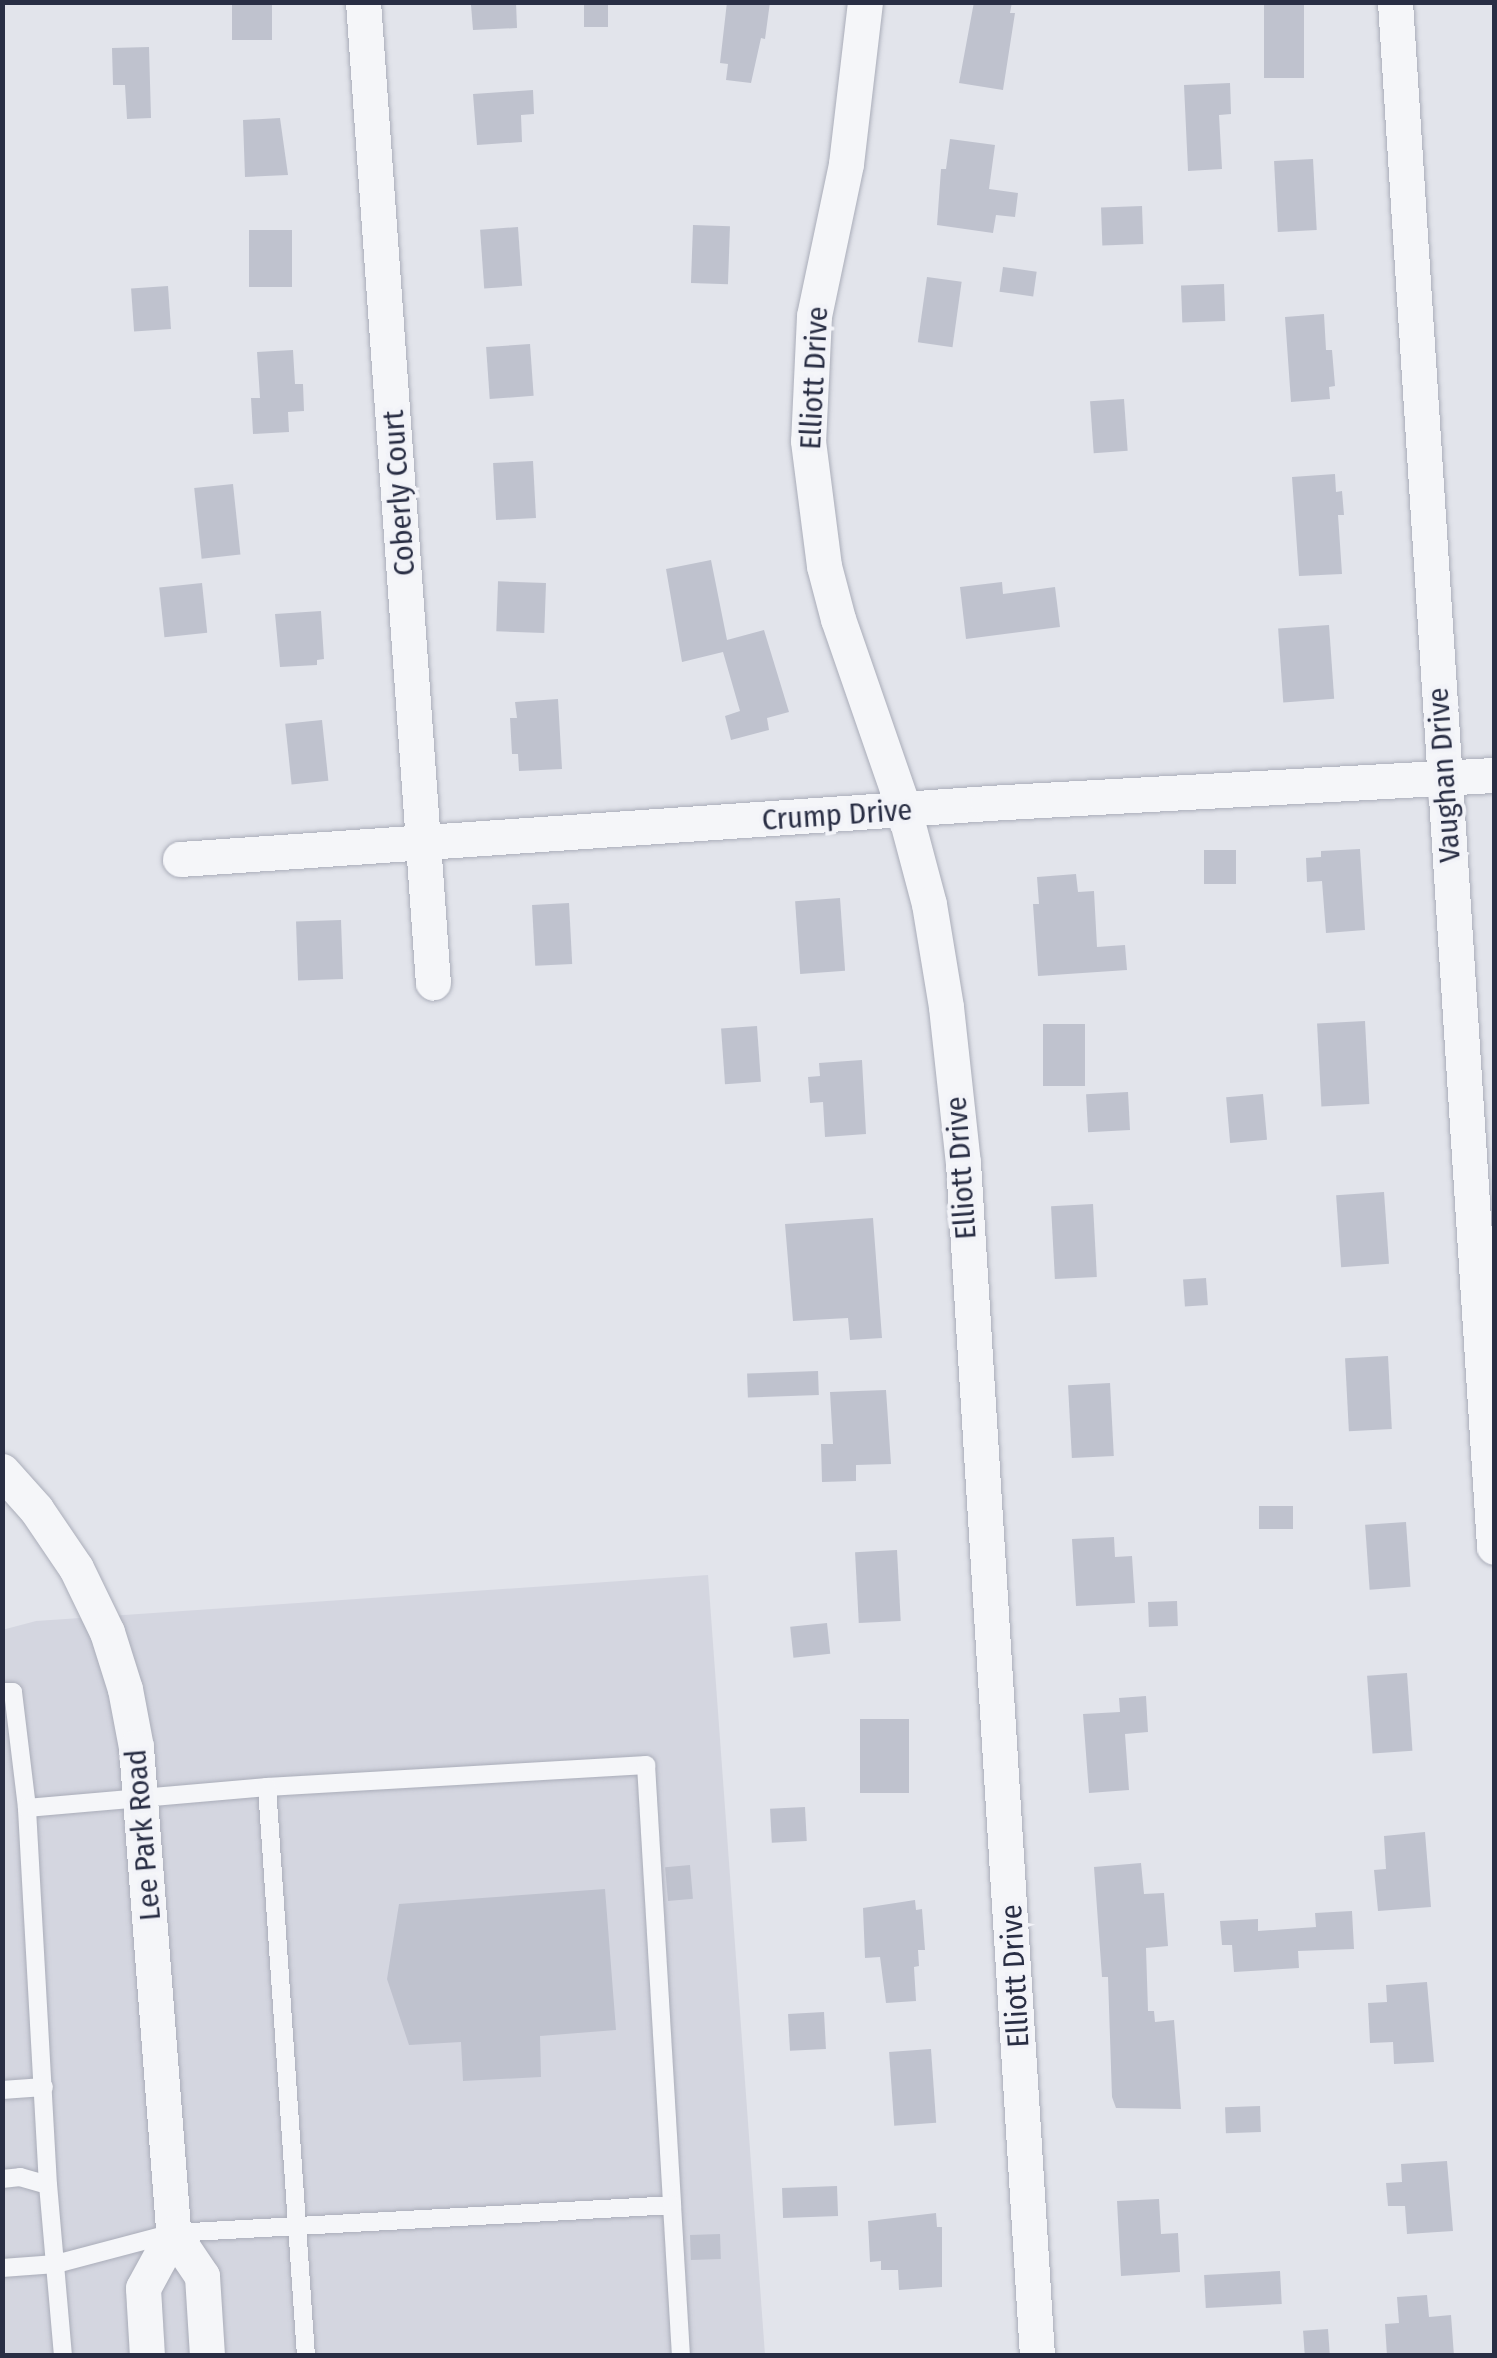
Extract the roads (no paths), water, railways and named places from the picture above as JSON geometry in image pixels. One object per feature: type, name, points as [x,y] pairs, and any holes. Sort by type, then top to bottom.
[{"type":"street","name":"Coberly Court","points":[[363,2],[433,983]]},
{"type":"street","name":"Elliott Drive","points":[[865,2],[846,164],[814,316],[808,441],[812,497],[838,619],[904,810],[929,904],[963,1163],[1038,2356]]},
{"type":"street","name":"Vaughan Drive","points":[[1395,2],[1494,1547]]},
{"type":"street","name":"Crump Drive","points":[[180,859],[1494,775]]},
{"type":"street","name":"Lee Park Road","points":[[2,1471],[36,1508],[76,1568],[106,1632],[124,1688],[140,1797],[173,2233],[202,2276],[207,2356]]},
{"type":"street","points":[[148,2356],[143,2288],[173,2233]]},
{"type":"lane","points":[[2,1692],[13,1692],[27,1808],[48,2186],[63,2356]]},
{"type":"lane","points":[[27,1808],[267,1787],[646,1765],[681,2356]]},
{"type":"lane","points":[[267,1787],[306,2356]]},
{"type":"lane","points":[[2,2090],[44,2087]]},
{"type":"lane","points":[[2,2178],[20,2178],[48,2186]]},
{"type":"lane","points":[[2,2268],[56,2264],[173,2233],[672,2206]]}]
